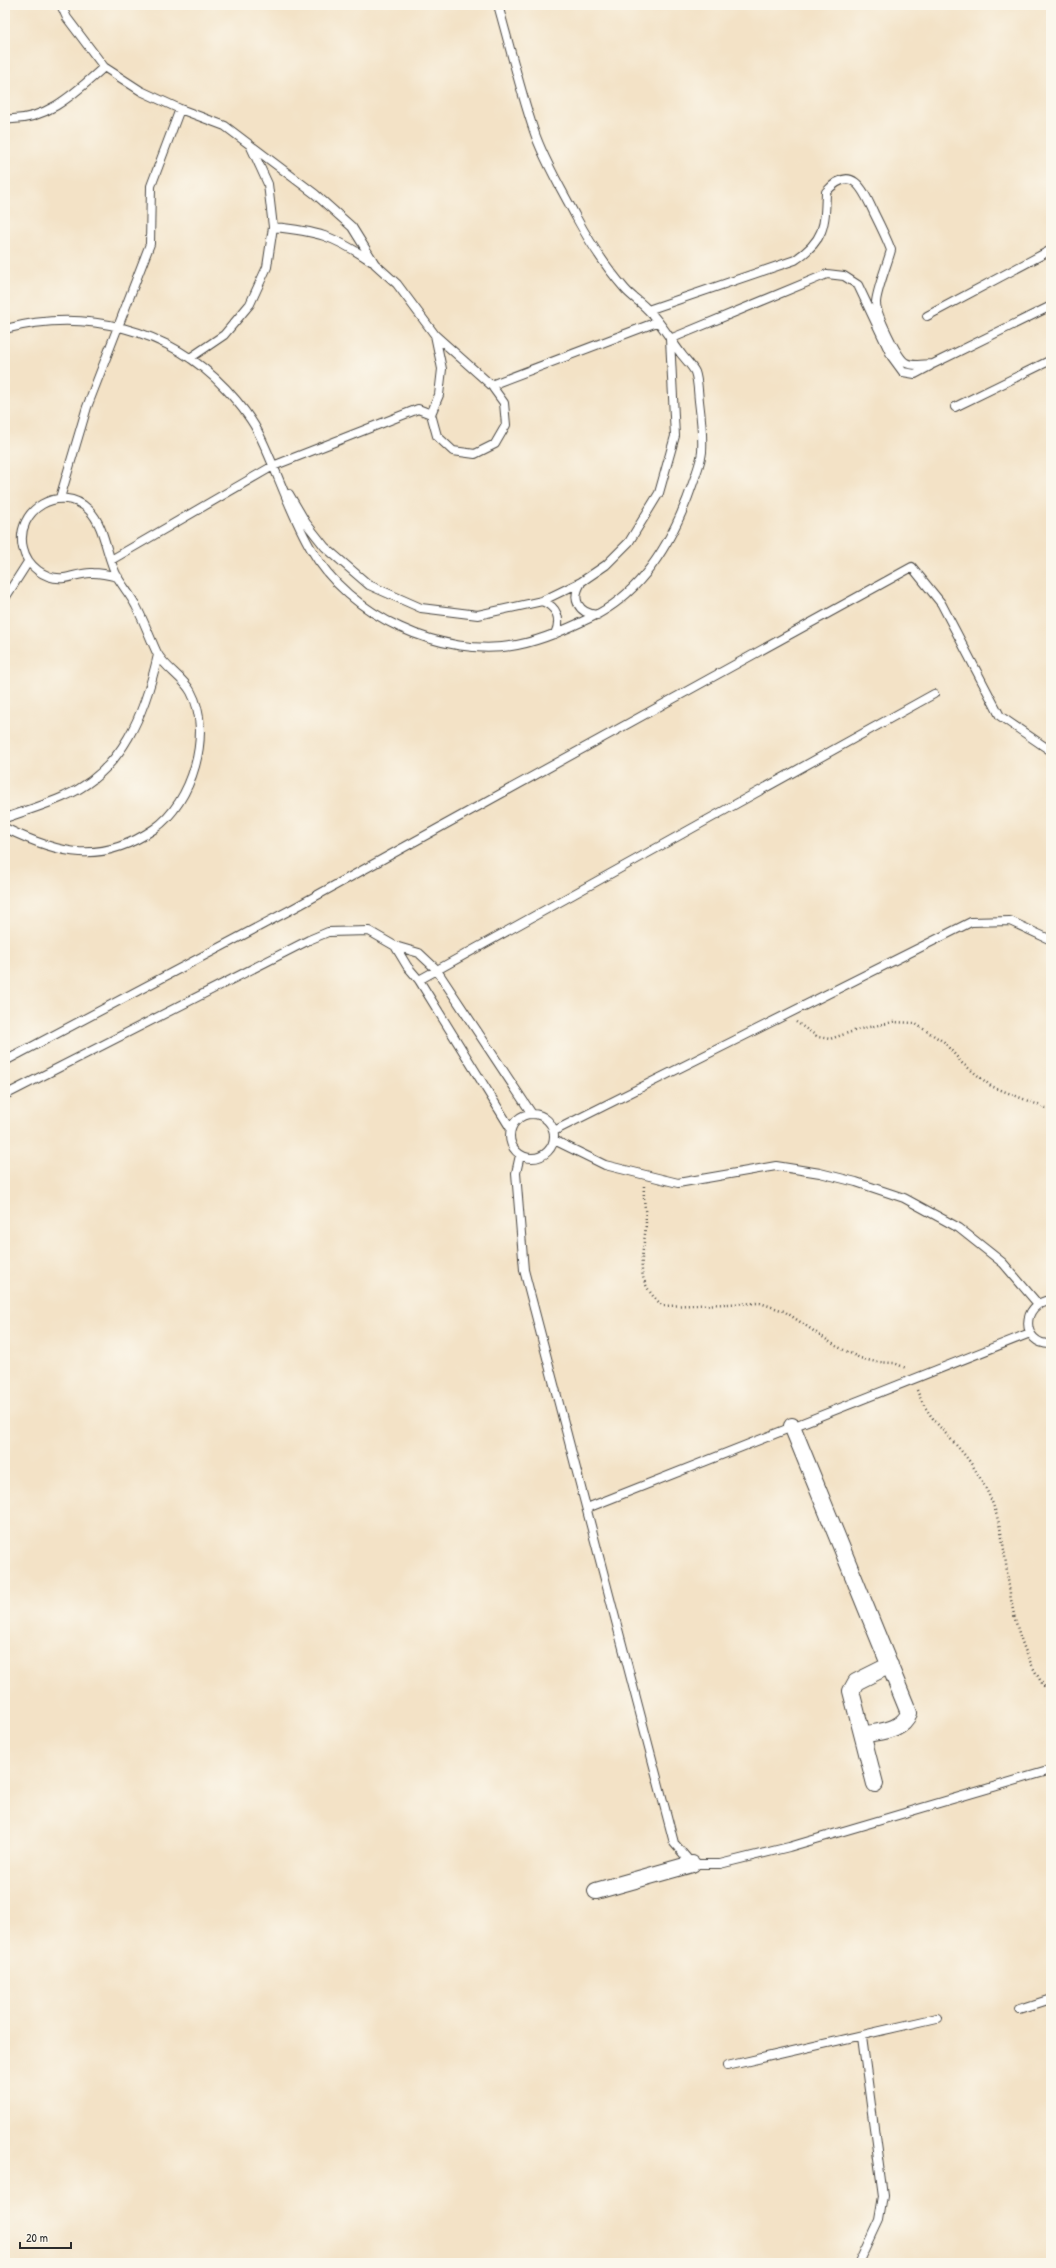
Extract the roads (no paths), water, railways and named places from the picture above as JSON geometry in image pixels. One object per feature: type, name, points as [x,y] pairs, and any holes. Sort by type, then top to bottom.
[{"type":"street","points":[[792,1426],[890,1665],[908,1713],[906,1720],[900,1726],[863,1735]]},
{"type":"street","points":[[875,1784],[851,1691],[856,1682],[890,1665]]},
{"type":"street","points":[[596,1891],[692,1864]]},
{"type":"lane","points":[[61,5],[67,18],[104,67],[140,91],[180,109],[225,126],[315,194],[352,227],[375,264]]},
{"type":"lane","points":[[5,329],[25,324],[56,320],[87,321],[118,326],[161,342],[190,358],[217,379],[241,405],[260,434],[312,552],[342,588],[379,617],[422,637],[469,646],[516,645],[555,634],[597,615],[620,600],[640,581],[668,543],[688,499],[702,455],[700,408],[695,372],[648,310],[628,292],[599,258],[534,134],[498,5]]},
{"type":"lane","points":[[5,118],[37,115],[66,101],[104,67]]},
{"type":"lane","points":[[60,498],[87,407],[150,244],[151,186],[180,109]]},
{"type":"lane","points":[[190,358],[224,335],[250,304],[267,267],[273,227],[268,184],[250,146]]},
{"type":"lane","points":[[648,310],[795,260],[809,251],[825,226],[826,192],[835,182],[854,180],[862,188],[891,250],[876,303],[889,339],[899,358],[905,363],[913,365],[933,364]]},
{"type":"lane","points":[[273,227],[310,230],[344,243],[375,264],[397,284],[435,335],[491,385],[504,403],[506,425],[495,444],[475,454],[453,451],[437,436],[432,414],[439,395],[442,369],[435,335]]},
{"type":"lane","points":[[927,316],[1051,250]]},
{"type":"lane","points":[[670,339],[827,274],[844,276],[858,285],[892,357],[903,372],[916,374],[933,364],[1051,306]]},
{"type":"lane","points":[[491,385],[657,322]]},
{"type":"lane","points":[[273,466],[306,523],[325,547],[369,585],[421,608],[478,615],[542,601],[581,582],[606,565],[629,542],[660,493],[675,436],[670,339]]},
{"type":"lane","points":[[955,407],[1051,360]]},
{"type":"lane","points":[[111,560],[273,466],[418,408],[432,414]]},
{"type":"lane","points":[[5,828],[59,849],[81,854],[102,852],[138,840],[158,826],[172,811],[194,772],[201,735],[192,694],[185,683],[158,655],[136,606],[118,578],[96,519],[89,510],[71,500],[60,498],[40,505],[25,520],[21,541],[28,562],[38,571],[49,577],[62,578],[91,572],[118,578]]},
{"type":"lane","points":[[5,598],[28,562]]},
{"type":"lane","points":[[5,1061],[294,908],[912,567],[941,603],[1000,716],[1051,751]]},
{"type":"lane","points":[[581,582],[576,590],[576,600],[579,608],[587,614],[597,615]]},
{"type":"lane","points":[[542,601],[550,604],[556,610],[559,618],[555,634]]},
{"type":"lane","points":[[5,818],[66,796],[91,781],[117,756],[128,740],[146,700],[158,655]]},
{"type":"lane","points":[[419,980],[436,969],[934,694]]},
{"type":"lane","points":[[554,1131],[971,922],[1010,921],[1051,940]]},
{"type":"lane","points":[[5,1095],[297,946],[328,932],[369,931],[395,946],[419,953],[436,969],[532,1114]]},
{"type":"lane","points":[[395,946],[407,966],[419,980],[511,1129],[511,1144],[520,1155],[528,1159],[545,1155],[551,1148],[554,1140],[554,1131],[546,1118],[532,1114],[519,1118],[511,1129]]},
{"type":"lane","points":[[554,1140],[605,1165],[678,1183],[776,1166],[820,1173],[856,1182],[904,1198],[959,1228],[1003,1263],[1038,1304]]},
{"type":"lane","points":[[520,1155],[516,1173],[524,1270],[674,1843],[692,1864],[720,1864],[789,1847],[1051,1770]]},
{"type":"lane","points":[[1051,1300],[1038,1304],[1028,1317],[1030,1333],[1037,1341],[1051,1344]]},
{"type":"lane","points":[[587,1508],[1030,1333]]},
{"type":"lane","points":[[1020,2009],[1051,1999]]},
{"type":"lane","points":[[727,2066],[862,2037],[937,2018]]},
{"type":"lane","points":[[859,2263],[879,2220],[883,2196],[862,2037]]}]
